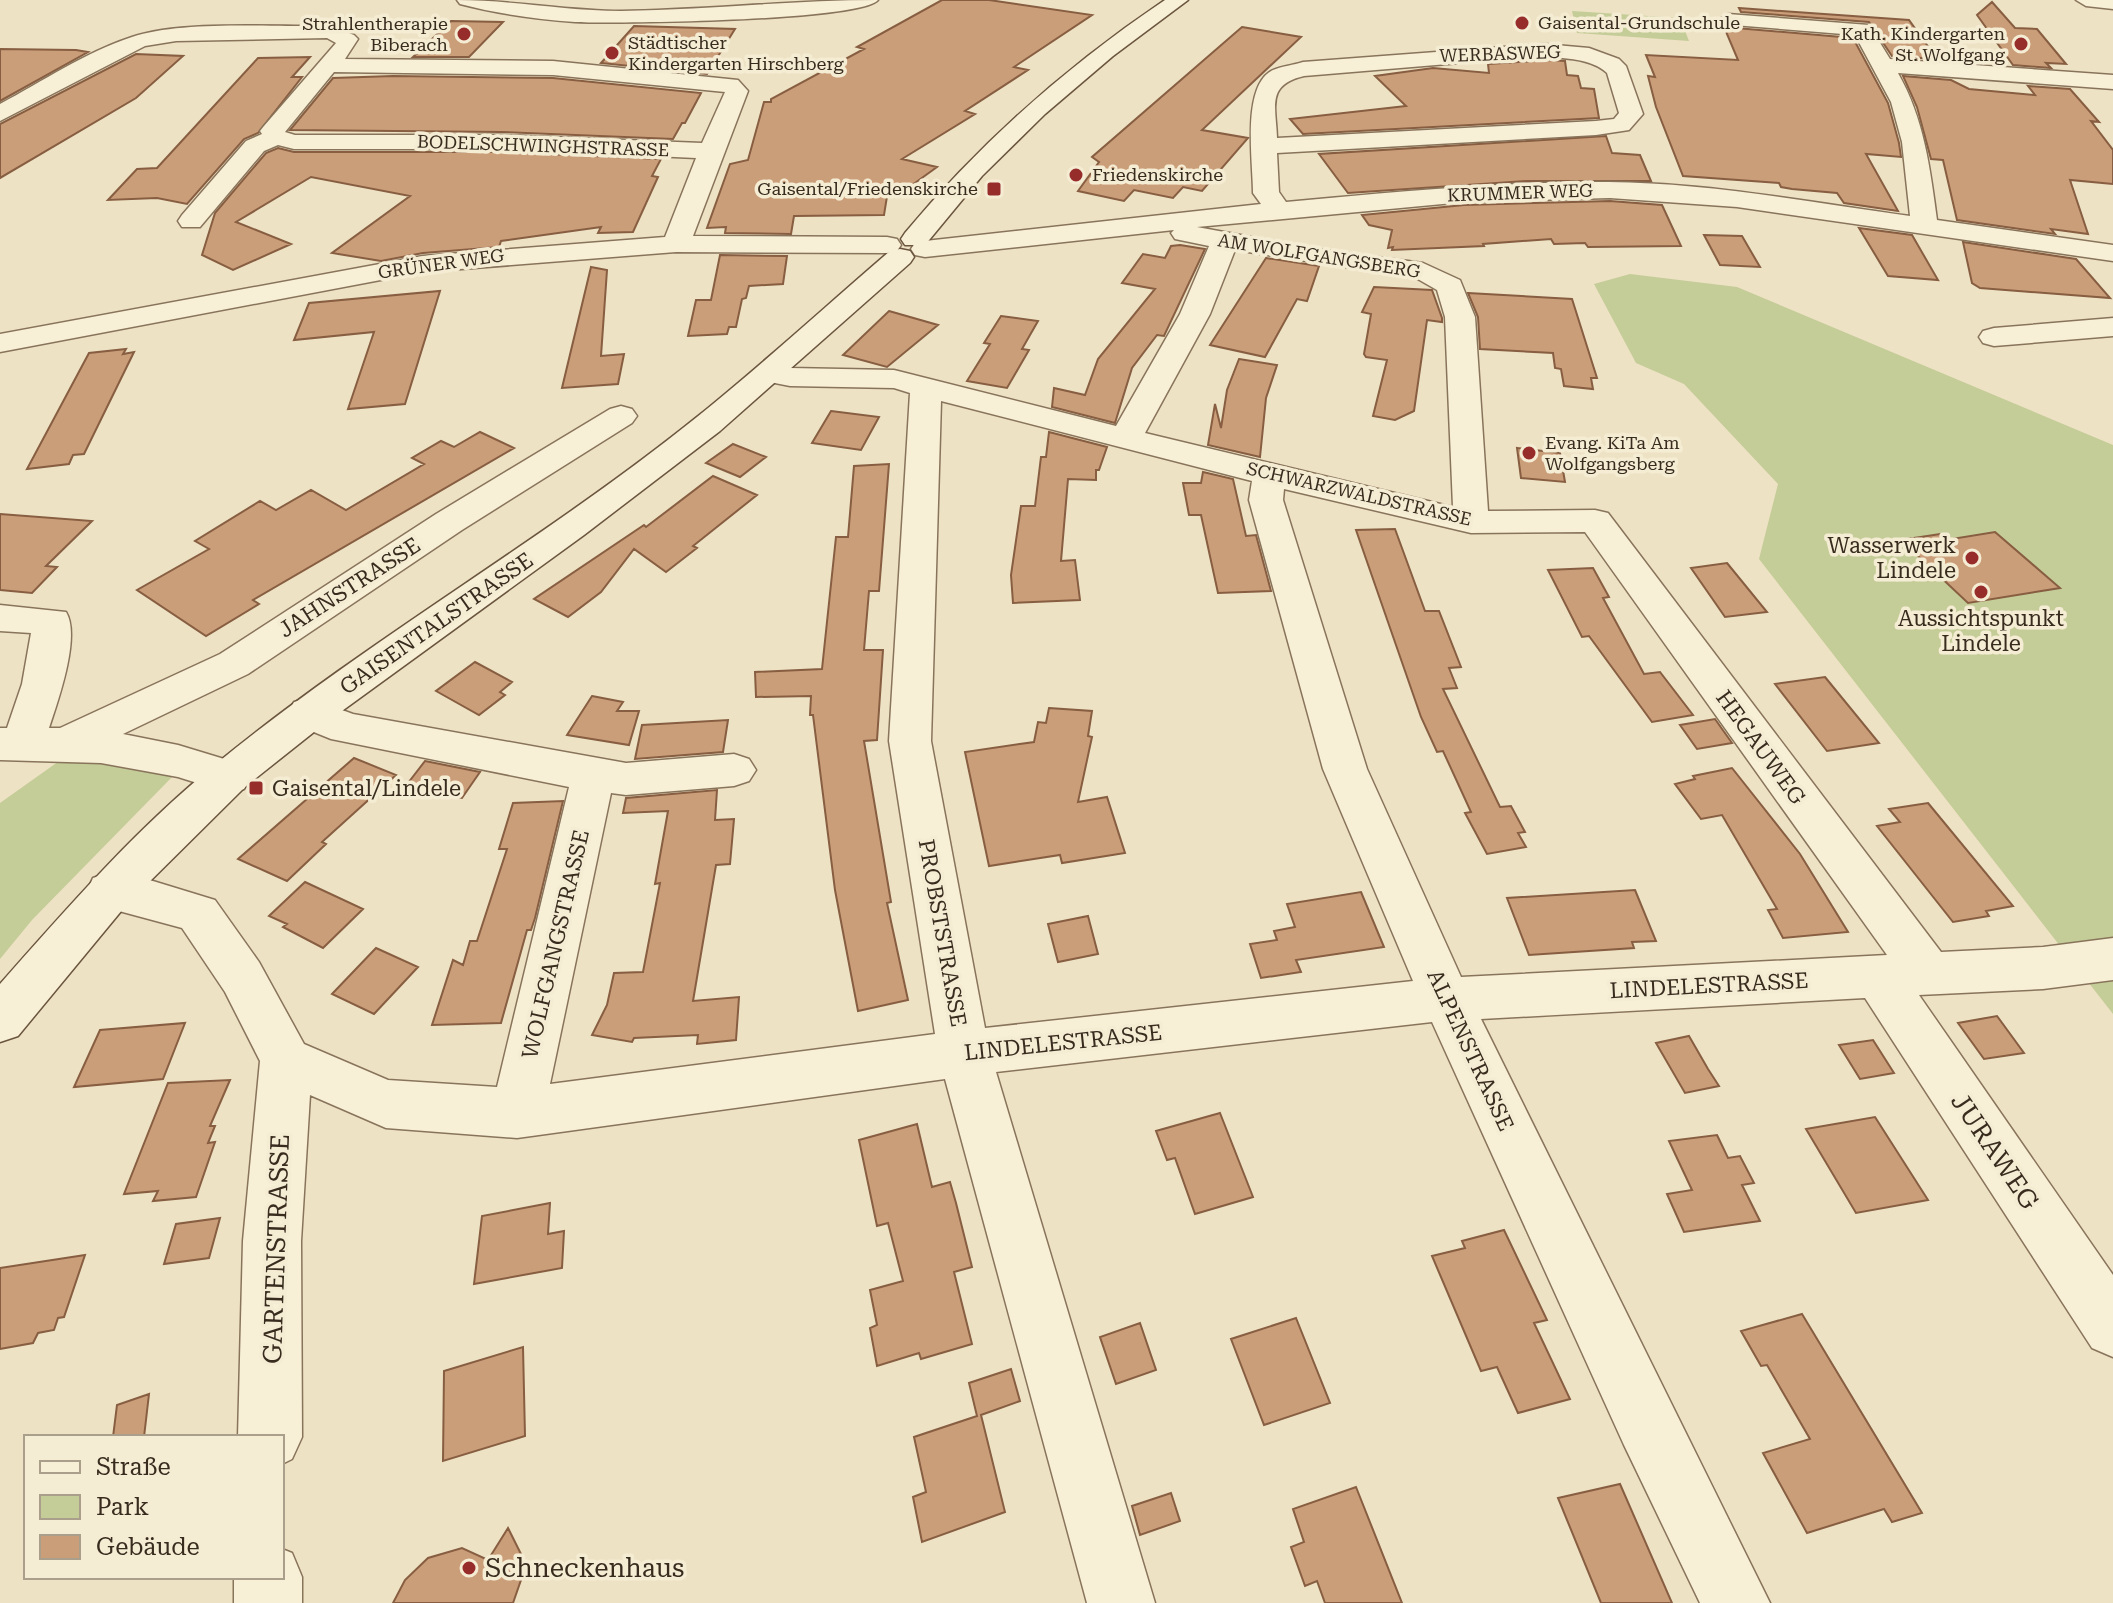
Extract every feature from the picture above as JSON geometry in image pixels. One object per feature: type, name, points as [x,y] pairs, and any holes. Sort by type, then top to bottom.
[{"type":"street","points":[[467,0],[497,8],[656,16],[868,0]]},
{"type":"street","name":"GAISENTALSTRASSE","points":[[0,1020],[110,891],[229,777],[309,713],[571,527],[708,424],[770,373],[907,248],[1012,130],[1084,66],[1178,0]]},
{"type":"street","points":[[2086,0],[2113,3]]},
{"type":"street","points":[[1728,20],[1862,29],[1903,102],[1914,142],[1925,227]]},
{"type":"street","points":[[0,114],[122,48],[157,37],[299,31],[341,35],[347,39],[329,65],[272,131],[276,137],[255,146],[191,221]]},
{"type":"street","name":"WERBASWEG","points":[[1266,146],[1596,128],[1621,125],[1631,114],[1618,71],[1611,64],[1589,55],[1544,50],[1414,58],[1303,69],[1280,75],[1268,85],[1264,96],[1266,193],[1279,210]]},
{"type":"street","points":[[329,65],[553,68],[730,85],[737,91],[676,244]]},
{"type":"street","points":[[1884,65],[2113,82]]},
{"type":"street","name":"BODELSCHWINGHSTRASSE","points":[[276,137],[294,142],[501,142],[711,151]]},
{"type":"street","name":"KRUMMER WEG","points":[[907,248],[1464,194],[1610,190],[1737,199],[2113,253]]},
{"type":"street","name":"AM WOLFGANGSBERG","points":[[1141,225],[1423,271],[1450,286],[1460,317],[1471,522]]},
{"type":"street","points":[[1126,438],[1195,314],[1225,241]]},
{"type":"street","name":"GRÜNER WEG","points":[[0,343],[423,264],[676,244],[907,248]]},
{"type":"street","points":[[1994,337],[2113,327]]},
{"type":"street","name":"SCHWARZWALDSTRASSE","points":[[770,373],[790,377],[894,379],[1272,476],[1471,522],[1595,521]]},
{"type":"street","name":"PROBSTSTRASSE","points":[[926,386],[910,741],[964,1053],[1121,1603]]},
{"type":"street","name":"JAHNSTRASSE","points":[[69,742],[234,664],[449,522],[621,416]]},
{"type":"street","name":"ALPENSTRASSE","points":[[1272,476],[1267,486],[1266,500],[1345,769],[1446,999],[1646,1423],[1736,1603]]},
{"type":"street","name":"HEGAUWEG","points":[[1595,521],[1903,974]]},
{"type":"street","name":"JAHNSTRASSE","points":[[0,618],[52,621],[48,670],[39,702],[11,744]]},
{"type":"street","points":[[309,713],[346,728],[593,775],[626,779],[734,770]]},
{"type":"street","name":"JAHNSTRASSE","points":[[11,744],[69,742],[142,752],[229,777]]},
{"type":"street","name":"WOLFGANGSTRASSE","points":[[517,1113],[593,775]]},
{"type":"street","points":[[110,891],[130,893],[198,914],[242,977],[286,1060]]},
{"type":"street","name":"LINDELESTRASSE","points":[[286,1060],[386,1104],[517,1113],[964,1053],[1446,999],[2043,968],[2113,959]]},
{"type":"street","name":"JURAWEG","points":[[1903,974],[2113,1327]]},
{"type":"street","name":"GARTENSTRASSE","points":[[270,1435],[272,1241],[286,1060]]},
{"type":"street","points":[[268,1579],[268,1603]]},
{"type":"green space","points":[[1572,11],[1680,18],[1689,41],[1577,33]]},
{"type":"green space","points":[[1630,274],[1737,287],[2113,445],[2113,1014],[1759,559],[1778,484],[1684,384],[1636,363],[1594,284]]},
{"type":"green space","points":[[62,759],[130,765],[175,774],[32,920],[0,959],[0,803]]},
{"type":"building","points":[[942,0],[989,0],[1092,15],[1014,67],[1028,70],[965,111],[975,114],[902,159],[937,167],[908,188],[889,184],[884,215],[794,216],[791,234],[725,233],[726,227],[707,228],[730,164],[748,160],[764,102],[771,102],[771,99],[864,49],[857,47]]},
{"type":"building","points":[[1992,2],[2015,28],[2037,29],[2066,64],[2046,63],[2051,68],[2013,65],[1977,15]]},
{"type":"building","points":[[1739,8],[1909,20],[1937,59],[1892,56],[1869,22],[1741,12]]},
{"type":"building","name":"Strahlentherapie Biberach","points":[[451,21],[503,22],[469,57],[413,57]]},
{"type":"building","points":[[634,26],[735,29],[707,74],[601,63]]},
{"type":"building","points":[[1242,27],[1301,37],[1202,130],[1248,138],[1202,191],[1183,187],[1173,198],[1134,190],[1124,201],[1078,191],[1099,162],[1092,157]]},
{"type":"building","points":[[1724,27],[1853,38],[1888,103],[1899,143],[1901,157],[1866,154],[1898,211],[1844,203],[1837,193],[1792,189],[1781,187],[1779,183],[1683,176],[1656,107],[1648,76],[1655,77],[1646,55],[1738,60]]},
{"type":"building","points":[[0,49],[76,50],[88,52],[0,101]]},
{"type":"building","points":[[136,54],[183,56],[136,98],[0,178],[0,124]]},
{"type":"building","points":[[310,57],[292,77],[302,77],[258,133],[244,139],[187,204],[157,198],[108,200],[137,169],[157,168],[258,58]]},
{"type":"building","points":[[1565,61],[1567,75],[1578,76],[1581,88],[1594,89],[1599,118],[1303,134],[1290,119],[1406,106],[1375,76],[1433,68],[1489,73],[1488,64]]},
{"type":"building","points":[[1903,76],[1951,80],[1969,89],[2035,95],[2028,86],[2070,89],[2099,122],[2091,121],[2113,150],[2113,184],[2070,180],[2088,234],[2051,229],[2055,234],[1957,220],[1943,160],[1931,159],[1917,107]]},
{"type":"building","points":[[333,78],[553,78],[701,93],[673,139],[501,132],[290,130]]},
{"type":"building","points":[[1606,136],[1612,153],[1640,155],[1651,181],[1527,181],[1348,193],[1319,154]]},
{"type":"building","points":[[278,148],[294,152],[501,152],[661,159],[652,176],[658,177],[633,232],[598,233],[601,227],[501,241],[499,247],[423,253],[381,261],[332,253],[410,196],[311,177],[236,222],[291,244],[233,270],[202,255],[215,213],[266,153]]},
{"type":"building","points":[[1610,201],[1662,205],[1681,246],[1588,247],[1585,243],[1554,244],[1551,239],[1392,250],[1393,247],[1388,248],[1392,230],[1369,225],[1362,215],[1464,205]]},
{"type":"building","points":[[1859,228],[1912,235],[1938,280],[1888,276]]},
{"type":"building","points":[[1704,235],[1742,236],[1760,267],[1720,265]]},
{"type":"building","points":[[1963,242],[2076,259],[2110,298],[1980,288],[1972,283]]},
{"type":"building","points":[[1171,246],[1205,249],[1164,336],[1157,335],[1132,368],[1115,423],[1052,407],[1054,388],[1085,395],[1098,359],[1155,289],[1122,283],[1143,254],[1165,258]]},
{"type":"building","points":[[720,255],[787,256],[783,284],[749,286],[746,298],[742,299],[736,327],[729,327],[727,334],[688,336],[696,300],[711,300]]},
{"type":"building","points":[[1266,258],[1319,266],[1307,301],[1297,299],[1265,357],[1210,345]]},
{"type":"building","points":[[591,267],[607,270],[601,356],[624,354],[618,384],[562,388]]},
{"type":"building","points":[[1374,287],[1432,290],[1442,318],[1442,322],[1427,320],[1414,411],[1395,420],[1373,416],[1387,360],[1364,354],[1371,314],[1362,312]]},
{"type":"building","points":[[440,291],[405,404],[348,409],[374,332],[294,340],[309,303]]},
{"type":"building","points":[[1468,293],[1572,299],[1597,378],[1591,378],[1593,389],[1564,386],[1561,369],[1555,368],[1553,353],[1480,349],[1478,317]]},
{"type":"building","points":[[889,311],[938,325],[887,367],[843,355]]},
{"type":"building","points":[[1001,316],[1038,321],[1022,349],[1029,350],[1007,388],[967,381],[990,344],[984,343]]},
{"type":"building","points":[[126,349],[123,354],[134,352],[84,454],[73,455],[69,464],[27,469],[89,353]]},
{"type":"building","points":[[1239,359],[1277,365],[1266,398],[1260,457],[1208,445],[1215,404],[1221,428],[1227,390]]},
{"type":"building","points":[[831,411],[879,417],[861,450],[812,443]]},
{"type":"building","points":[[480,432],[514,448],[253,600],[259,604],[206,636],[137,590],[209,549],[195,541],[260,501],[276,510],[311,490],[346,510],[424,464],[412,458],[441,441],[454,447]]},
{"type":"building","points":[[1049,432],[1107,447],[1099,470],[1096,470],[1096,480],[1068,479],[1061,561],[1075,560],[1080,600],[1013,603],[1011,575],[1021,506],[1035,506],[1041,457],[1046,457]]},
{"type":"building","points":[[733,444],[766,457],[740,477],[706,463]]},
{"type":"building","points":[[1517,448],[1560,453],[1565,482],[1521,478]]},
{"type":"building","points":[[889,464],[879,591],[869,591],[864,650],[883,650],[877,740],[864,741],[891,902],[887,903],[908,1000],[858,1011],[835,890],[813,715],[810,715],[811,696],[756,697],[755,672],[822,669],[836,537],[848,537],[854,466]]},
{"type":"building","points":[[1203,472],[1233,479],[1246,536],[1256,535],[1271,591],[1218,593],[1201,515],[1189,515],[1183,483],[1201,483]]},
{"type":"building","points":[[713,476],[757,495],[693,546],[697,548],[666,572],[634,549],[601,592],[568,617],[534,599],[644,525],[646,527]]},
{"type":"building","points":[[0,514],[92,521],[46,566],[57,567],[32,593],[0,590]]},
{"type":"building","points":[[1395,529],[1425,611],[1439,611],[1461,667],[1449,668],[1457,688],[1443,689],[1500,807],[1511,806],[1525,832],[1518,833],[1526,847],[1487,854],[1465,813],[1471,812],[1443,751],[1437,752],[1421,717],[1356,530]]},
{"type":"building","name":"Wasserwerk Lindele","points":[[1995,532],[2060,588],[1968,603],[1901,540],[1940,534],[1946,540]]},
{"type":"building","points":[[1727,563],[1767,612],[1725,617],[1691,568]]},
{"type":"building","points":[[1593,568],[1609,597],[1603,598],[1644,674],[1660,672],[1693,715],[1652,722],[1589,636],[1582,637],[1548,570]]},
{"type":"building","points":[[475,662],[512,682],[500,692],[505,695],[479,715],[436,691]]},
{"type":"building","points":[[1825,677],[1879,743],[1827,751],[1775,684]]},
{"type":"building","points":[[592,696],[623,702],[617,711],[639,711],[629,745],[567,735]]},
{"type":"building","points":[[1049,708],[1092,711],[1088,736],[1092,737],[1078,802],[1107,797],[1125,853],[1062,863],[1060,855],[989,866],[965,752],[1034,742],[1038,722],[1046,723]]},
{"type":"building","points":[[1715,719],[1732,743],[1697,749],[1680,725]]},
{"type":"building","points":[[728,720],[723,752],[635,759],[642,725]]},
{"type":"building","points":[[354,758],[396,775],[322,842],[326,844],[287,881],[238,859]]},
{"type":"building","points":[[425,761],[480,772],[462,798],[401,786],[408,783]]},
{"type":"building","points":[[1732,768],[1800,854],[1848,932],[1783,938],[1768,910],[1777,909],[1722,815],[1701,819],[1675,784],[1695,779],[1693,776]]},
{"type":"building","points":[[717,790],[715,820],[734,819],[730,864],[716,865],[693,1001],[739,997],[736,1040],[697,1044],[698,1035],[634,1038],[632,1042],[592,1035],[607,1005],[614,973],[643,972],[660,883],[655,884],[668,811],[623,813],[626,798]]},
{"type":"building","points":[[563,801],[535,918],[531,930],[527,930],[501,1023],[432,1025],[453,960],[463,965],[470,941],[477,941],[507,849],[499,849],[513,803]]},
{"type":"building","points":[[1928,803],[2013,906],[1986,911],[1989,916],[1953,922],[1877,826],[1900,822],[1889,809]]},
{"type":"building","points":[[305,882],[363,909],[323,948],[269,916]]},
{"type":"building","points":[[1635,890],[1656,941],[1632,942],[1634,948],[1529,955],[1507,898]]},
{"type":"building","points":[[1361,892],[1384,947],[1296,960],[1301,972],[1261,978],[1250,944],[1277,940],[1274,931],[1295,927],[1287,904]]},
{"type":"building","points":[[1088,916],[1098,954],[1058,962],[1048,924]]},
{"type":"building","points":[[376,948],[418,967],[374,1014],[332,994]]},
{"type":"building","points":[[1997,1016],[2024,1053],[1984,1059],[1958,1023]]},
{"type":"building","points":[[185,1023],[163,1079],[74,1087],[100,1030]]},
{"type":"building","points":[[1689,1036],[1719,1086],[1685,1093],[1656,1043]]},
{"type":"building","points":[[1873,1040],[1894,1073],[1860,1079],[1839,1045]]},
{"type":"building","points":[[230,1080],[210,1126],[215,1126],[208,1143],[215,1142],[196,1197],[153,1201],[158,1191],[124,1194],[168,1083]]},
{"type":"building","points":[[1220,1113],[1253,1197],[1195,1214],[1175,1158],[1167,1160],[1156,1131]]},
{"type":"building","points":[[1875,1117],[1928,1200],[1856,1213],[1806,1129]]},
{"type":"building","points":[[917,1124],[932,1187],[950,1182],[972,1267],[954,1272],[972,1344],[921,1359],[919,1353],[877,1366],[870,1328],[877,1325],[870,1290],[903,1281],[888,1223],[877,1226],[859,1140]]},
{"type":"building","points":[[1717,1135],[1728,1158],[1740,1156],[1754,1183],[1742,1185],[1760,1221],[1684,1232],[1667,1194],[1692,1190],[1669,1141]]},
{"type":"building","points":[[550,1203],[548,1234],[564,1231],[562,1268],[474,1284],[482,1216]]},
{"type":"building","points":[[220,1218],[209,1258],[164,1264],[176,1224]]},
{"type":"building","points":[[1504,1230],[1547,1320],[1534,1323],[1570,1399],[1518,1413],[1497,1367],[1481,1371],[1432,1256],[1465,1248],[1462,1241]]},
{"type":"building","points":[[85,1255],[64,1317],[58,1318],[54,1330],[38,1333],[33,1343],[0,1349],[0,1268]]},
{"type":"building","points":[[1802,1314],[1922,1513],[1892,1522],[1884,1509],[1807,1533],[1763,1453],[1810,1439],[1767,1365],[1761,1366],[1741,1331]]},
{"type":"building","points":[[1296,1318],[1330,1403],[1264,1425],[1231,1339]]},
{"type":"building","points":[[1140,1323],[1156,1370],[1116,1384],[1100,1337]]},
{"type":"building","points":[[523,1347],[525,1436],[443,1461],[444,1371]]},
{"type":"building","points":[[1011,1369],[1020,1401],[981,1415],[1005,1512],[922,1542],[913,1497],[926,1492],[914,1437],[977,1416],[969,1383]]},
{"type":"building","points":[[149,1394],[144,1435],[113,1435],[117,1405]]},
{"type":"building","points":[[1620,1484],[1672,1603],[1601,1603],[1558,1498]]},
{"type":"building","points":[[1356,1487],[1402,1603],[1325,1603],[1317,1581],[1305,1586],[1291,1547],[1304,1542],[1293,1509]]},
{"type":"building","points":[[1171,1493],[1180,1521],[1140,1535],[1132,1506]]},
{"type":"building","name":"Schneckenhaus","points":[[508,1528],[521,1554],[522,1577],[513,1603],[393,1603],[405,1580],[428,1558],[462,1548],[488,1560]]},
{"type":"place","name":"Gaisental-Grundschule","points":[[1522,23]]},
{"type":"place","name":"Strahlentherapie Biberach","points":[[464,34]]},
{"type":"place","name":"Kath. Kindergarten St. Wolfgang","points":[[2021,44]]},
{"type":"place","name":"Städtischer Kindergarten Hirschberg","points":[[612,53]]},
{"type":"place","name":"Friedenskirche","points":[[1076,175]]},
{"type":"place","name":"Gaisental/Friedenskirche","points":[[994,189]]},
{"type":"place","name":"Evang. KiTa Am Wolfgangsberg","points":[[1529,453]]},
{"type":"place","name":"Wasserwerk Lindele","points":[[1972,558]]},
{"type":"place","name":"Aussichtspunkt Lindele","points":[[1981,592]]},
{"type":"place","name":"Gaisental/Lindele","points":[[256,788]]},
{"type":"place","name":"Schneckenhaus","points":[[469,1568]]}]
